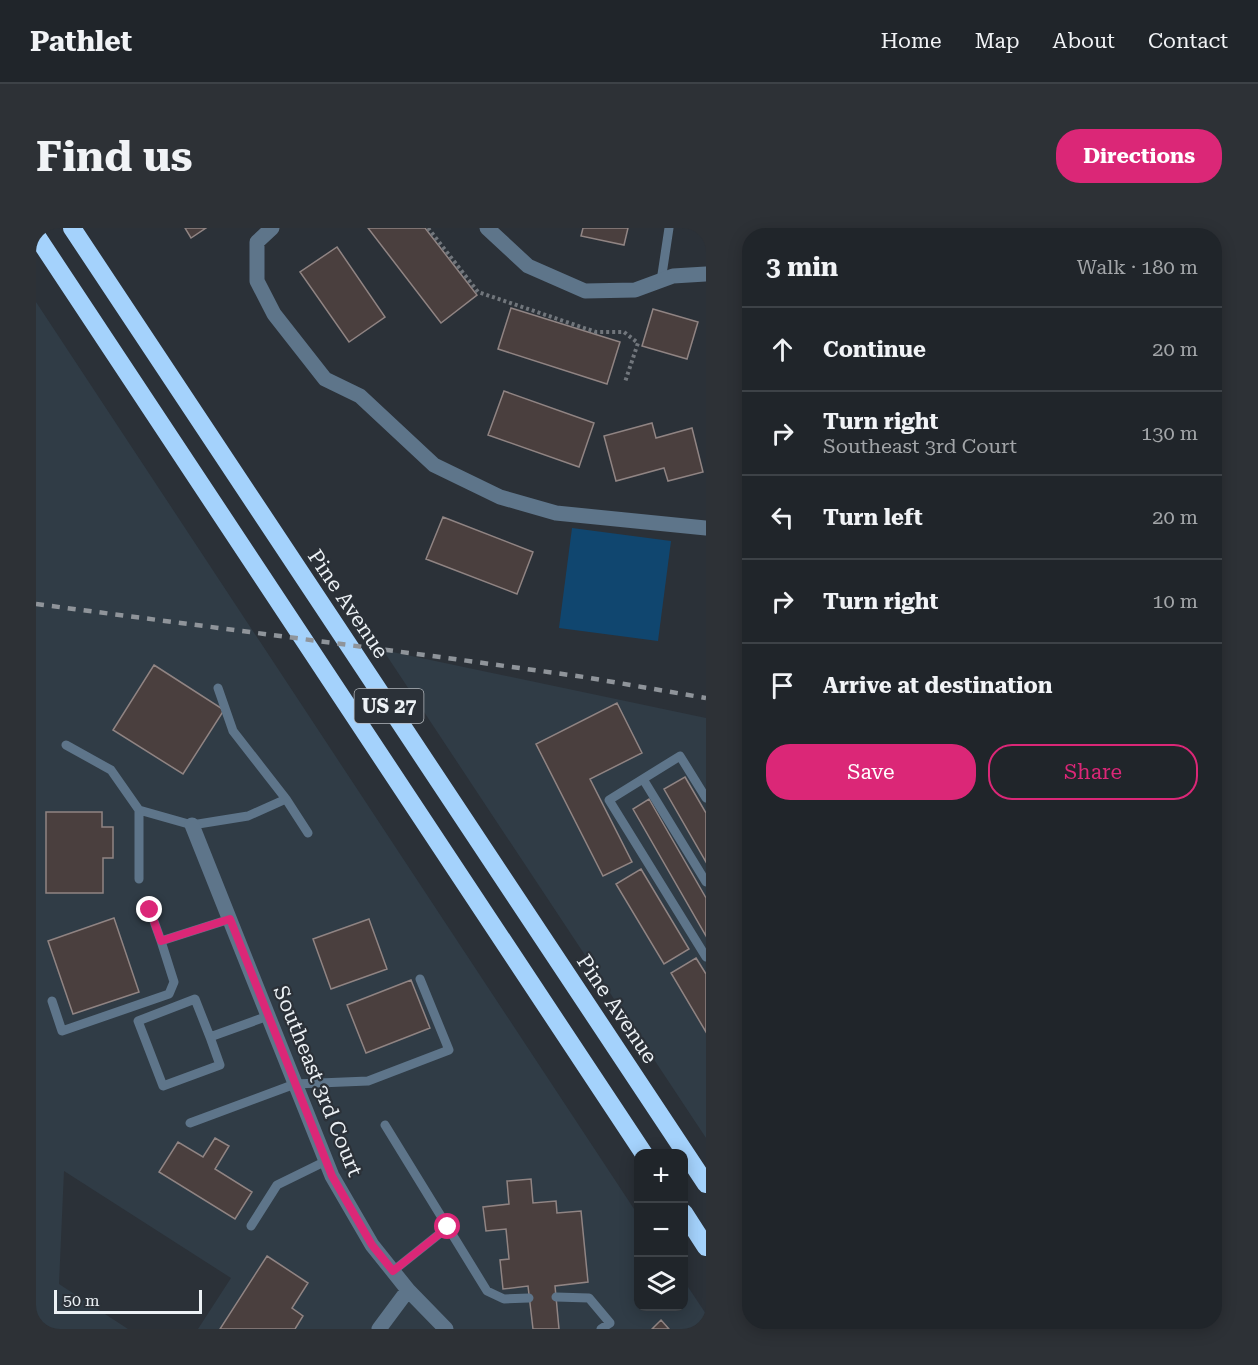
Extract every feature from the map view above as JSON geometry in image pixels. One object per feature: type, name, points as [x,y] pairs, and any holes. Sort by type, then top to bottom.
[{"type":"highway","name":"Pine Avenue","points":[[72,228],[706,1184]]},
{"type":"highway","name":"US 27","points":[[36,235],[641,1149]]},
{"type":"highway","points":[[688,1219],[706,1247]]},
{"type":"street","points":[[272,228],[257,242],[257,281],[274,314],[325,379],[360,396],[434,465],[500,497],[556,513],[706,528]]},
{"type":"street","points":[[487,228],[528,266],[585,291],[635,290],[673,276],[706,274]]},
{"type":"street","name":"Southeast 3rd Court","points":[[192,825],[332,1176],[372,1245],[408,1290],[446,1329]]},
{"type":"street","points":[[379,1329],[408,1290]]},
{"type":"lane","points":[[661,281],[669,228]]},
{"type":"lane","points":[[218,688],[233,731],[286,799],[308,833]]},
{"type":"lane","points":[[66,745],[111,770],[139,810],[139,879]]},
{"type":"lane","points":[[706,798],[680,756],[609,800],[706,957]]},
{"type":"lane","points":[[643,779],[706,882]]},
{"type":"lane","points":[[139,810],[192,825],[248,816],[286,799]]},
{"type":"lane","points":[[52,1001],[62,1031],[169,994],[174,982],[150,910]]},
{"type":"lane","points":[[161,941],[230,919]]},
{"type":"lane","points":[[190,1123],[295,1084],[368,1081],[449,1050],[420,979]]},
{"type":"lane","points":[[195,999],[210,1037],[220,1065],[164,1086],[138,1021],[195,999]]},
{"type":"lane","points":[[210,1037],[268,1016]]},
{"type":"lane","points":[[386,1125],[488,1291],[504,1299],[529,1298]]},
{"type":"lane","points":[[251,1226],[277,1185],[326,1161]]},
{"type":"lane","points":[[393,1271],[448,1227]]},
{"type":"lane","points":[[556,1298],[589,1298],[610,1323],[601,1329]]},
{"type":"path","points":[[428,228],[478,292],[596,332],[624,332],[638,344],[625,382]]},
{"type":"shaded area","points":[[36,302],[634,1209],[634,1311],[688,1311],[688,1287],[706,1314],[706,1329],[198,1329],[231,1278],[64,1171],[59,1284],[128,1329],[36,1329]]},
{"type":"shaded area","points":[[572,528],[671,541],[658,641],[559,628]]},
{"type":"shaded area","points":[[383,650],[706,718],[706,1138]]},
{"type":"building","points":[[185,228],[206,228],[191,238]]},
{"type":"building","points":[[368,228],[425,228],[477,295],[441,323]]},
{"type":"building","points":[[583,228],[628,228],[624,245],[581,236]]},
{"type":"building","points":[[337,247],[385,317],[349,342],[300,272]]},
{"type":"building","points":[[511,308],[620,342],[607,384],[498,349]]},
{"type":"building","points":[[653,309],[698,322],[687,359],[642,346]]},
{"type":"building","points":[[504,391],[594,423],[579,467],[488,435]]},
{"type":"building","points":[[652,423],[656,438],[692,428],[703,472],[668,481],[664,468],[616,481],[604,436]]},
{"type":"building","points":[[443,517],[533,552],[517,594],[426,559]]},
{"type":"building","points":[[154,665],[224,710],[183,774],[113,730]]},
{"type":"building","points":[[617,703],[642,753],[590,779],[632,862],[603,876],[536,744]]},
{"type":"building","points":[[685,777],[706,813],[706,862],[664,789]]},
{"type":"building","points":[[649,799],[706,898],[706,936],[633,809]]},
{"type":"building","points":[[46,812],[102,812],[102,827],[113,827],[113,858],[103,858],[103,893],[46,893]]},
{"type":"building","points":[[641,869],[689,949],[664,964],[616,884]]},
{"type":"building","points":[[114,918],[139,992],[73,1014],[48,941]]},
{"type":"building","points":[[369,919],[387,969],[331,989],[313,939]]},
{"type":"building","points":[[696,958],[706,974],[706,1032],[671,973]]},
{"type":"building","points":[[411,980],[430,1028],[366,1053],[347,1005]]},
{"type":"building","points":[[215,1138],[229,1146],[215,1169],[252,1192],[235,1219],[159,1172],[178,1142],[203,1157]]},
{"type":"building","points":[[531,1179],[533,1203],[556,1201],[557,1213],[581,1211],[588,1282],[555,1286],[559,1329],[533,1329],[528,1286],[503,1289],[500,1260],[509,1259],[506,1229],[486,1231],[483,1207],[509,1204],[507,1181]]},
{"type":"building","points":[[267,1256],[308,1283],[292,1308],[303,1316],[295,1329],[220,1329]]},
{"type":"building","points":[[661,1320],[669,1329],[652,1329]]},
{"type":"railway","points":[[36,604],[584,677],[706,698]]},
{"type":"route","points":[[150,910],[161,941],[230,919],[332,1176],[372,1245],[393,1271],[448,1227]]}]
